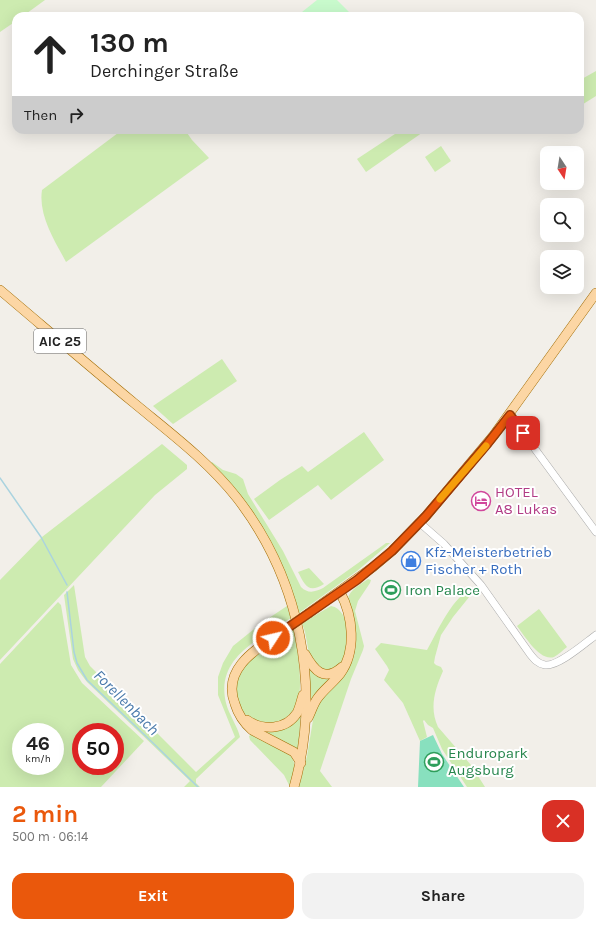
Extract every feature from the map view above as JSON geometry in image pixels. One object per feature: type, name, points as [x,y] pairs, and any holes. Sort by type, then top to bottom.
[{"type":"main road","name":"AIC 25","points":[[0,290],[212,470],[237,498],[255,526],[278,566],[292,604],[303,650],[306,722],[301,762],[294,787]]},
{"type":"main road","points":[[305,686],[300,707],[294,717],[280,725],[270,727],[254,727],[246,725],[239,714],[232,690],[234,676],[237,670],[244,660],[254,651],[349,586],[386,557],[420,523],[510,415],[596,293]]},
{"type":"main road","points":[[306,722],[316,700],[340,674],[351,649],[352,640],[348,618],[337,594]]},
{"type":"main road","points":[[303,650],[312,667],[323,674],[332,673],[345,665]]},
{"type":"main road","points":[[254,727],[294,752],[301,762]]},
{"type":"street","points":[[510,415],[596,532]]},
{"type":"street","points":[[420,523],[444,544],[481,585],[530,654],[540,664],[548,665],[558,662],[596,634]]},
{"type":"green space","points":[[0,0],[45,0],[28,12],[12,12],[12,24],[0,32]]},
{"type":"green space","points":[[317,0],[337,0],[349,12],[302,12]]},
{"type":"green space","points":[[596,71],[596,96],[584,104],[584,78]]},
{"type":"green space","points":[[117,134],[188,134],[209,158],[66,262],[48,228],[41,199],[42,190]]},
{"type":"green space","points":[[395,134],[420,134],[366,172],[357,159]]},
{"type":"green space","points":[[441,146],[451,161],[435,172],[425,157]]},
{"type":"green space","points":[[222,359],[237,381],[173,424],[153,406]]},
{"type":"green space","points":[[364,432],[384,460],[331,500],[318,485],[269,520],[254,499],[302,466],[308,472]]},
{"type":"green space","points":[[162,444],[187,465],[187,469],[155,495],[0,660],[0,580],[42,537]]},
{"type":"green space","points":[[212,462],[223,470],[236,474],[243,479],[248,494],[283,551],[301,587],[306,591],[314,591],[323,588],[386,543],[390,543],[357,571],[299,613],[291,588],[277,555],[210,464]]},
{"type":"green space","points":[[309,568],[324,584],[319,587],[311,588],[305,584],[298,572]]},
{"type":"green space","points":[[368,579],[371,580],[370,583],[358,601],[355,611],[364,646],[363,650],[351,679],[320,771],[332,787],[299,787],[307,756],[315,708],[348,667],[349,668],[353,659],[356,634],[348,599],[356,588]]},
{"type":"green space","points":[[74,585],[85,657],[90,666],[196,772],[235,737],[218,695],[218,677],[223,663],[233,646],[263,622],[287,606],[291,618],[243,651],[234,661],[227,673],[224,687],[226,703],[240,737],[196,779],[196,783],[200,787],[184,787],[190,781],[87,682],[78,670],[73,659],[64,595]]},
{"type":"green space","points":[[478,586],[453,617],[441,635],[434,663],[441,667],[443,671],[434,699],[435,720],[438,727],[477,772],[485,787],[467,787],[442,749],[433,728],[424,720],[427,737],[420,741],[403,703],[384,680],[389,670],[375,649],[381,643],[427,650],[441,623],[453,605],[467,591]]},
{"type":"green space","points":[[58,602],[61,605],[71,665],[82,683],[144,741],[124,762],[124,723],[72,723],[72,775],[112,775],[101,787],[0,787],[0,664]]},
{"type":"green space","points":[[331,606],[338,609],[343,615],[348,633],[348,643],[343,660],[339,666],[334,669],[324,671],[310,659],[302,623]]},
{"type":"green space","points":[[539,609],[567,647],[554,657],[543,656],[538,652],[517,626]]},
{"type":"green space","points":[[294,628],[300,678],[297,704],[293,711],[282,720],[269,723],[255,721],[248,717],[240,707],[236,695],[236,681],[238,675],[258,652]]},
{"type":"green space","points":[[309,669],[317,675],[335,675],[310,706]]},
{"type":"green space","points":[[301,711],[298,754],[258,730],[269,731]]},
{"type":"green space","points":[[252,734],[277,745],[289,753],[294,763],[290,787],[284,775],[250,740],[249,736]]},
{"type":"green space","name":"Enduropark Augsburg","points":[[433,735],[442,754],[464,787],[418,787],[420,741]]},
{"type":"waterway","name":"Forellenbach","points":[[0,478],[41,537],[67,585]]},
{"type":"waterway","name":"Forellenbach","points":[[67,592],[74,652],[77,663],[87,680],[198,787]]},
{"type":"slow traffic","points":[[440,499],[486,446]]},
{"type":"place","name":"HOTEL A8 Lukas","points":[[481,501]]},
{"type":"place","name":"Kfz-Meisterbetrieb Fischer + Roth","points":[[411,561]]},
{"type":"place","name":"Iron Palace","points":[[391,590]]},
{"type":"place","name":"Enduropark Augsburg","points":[[434,762]]},
{"type":"route","points":[[273,638],[357,580],[392,551],[420,523],[510,415],[523,433]]}]
